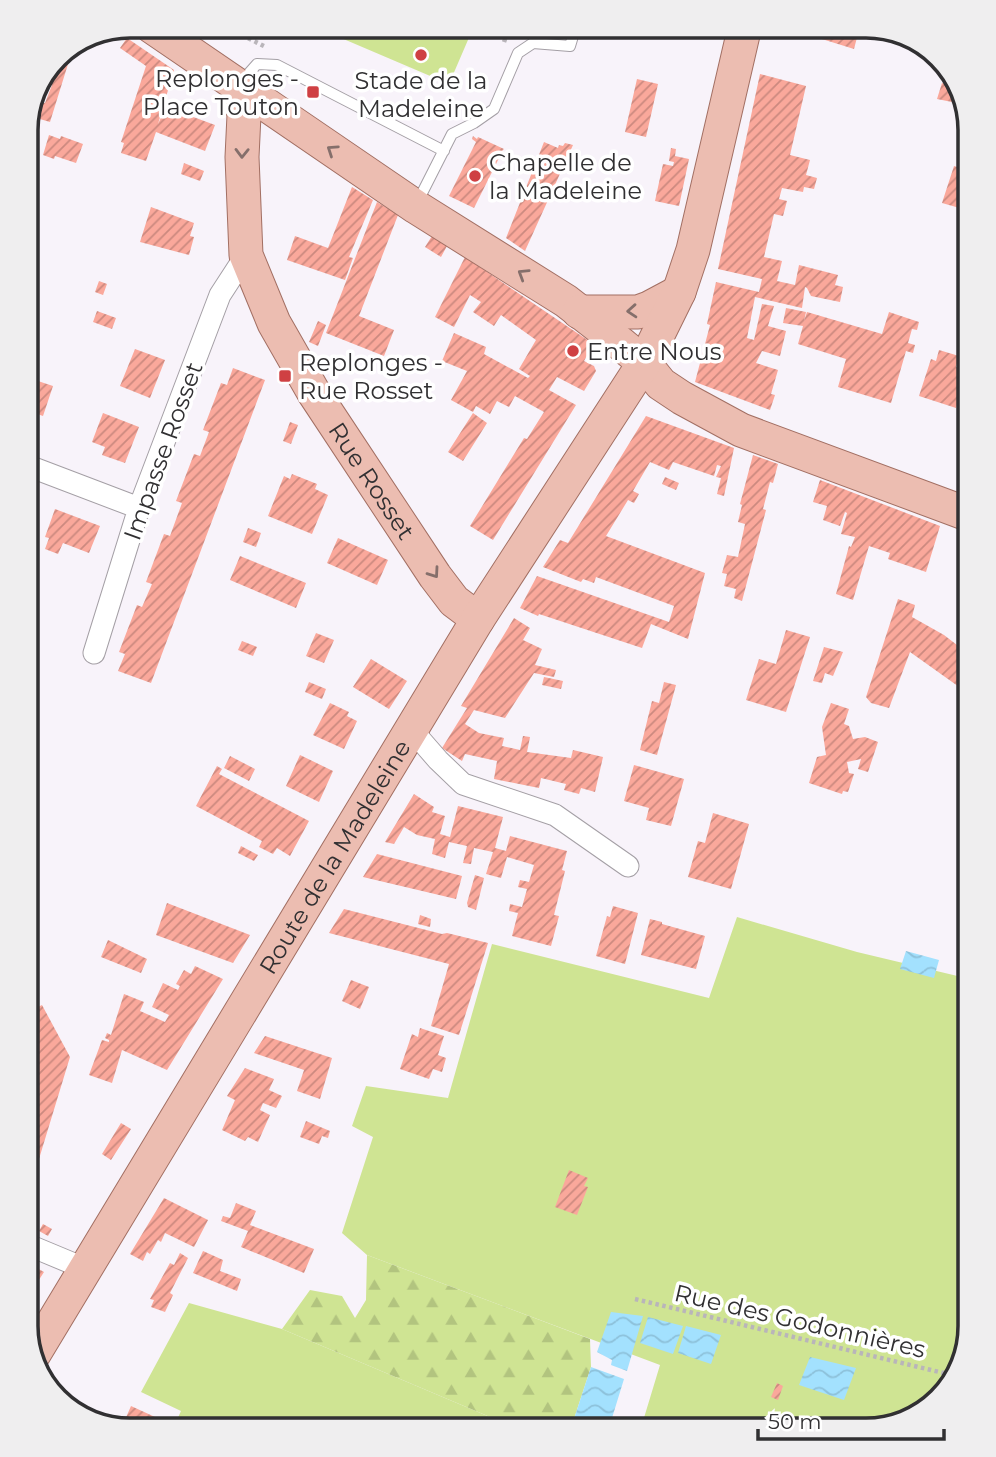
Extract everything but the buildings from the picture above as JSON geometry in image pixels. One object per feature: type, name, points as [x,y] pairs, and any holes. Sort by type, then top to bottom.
[{"type":"main road","points":[[168,38],[416,206],[532,279],[644,363],[661,384],[682,398],[741,430],[958,511]]},
{"type":"main road","name":"Route de la Madeleine","points":[[40,1343],[478,619],[644,363],[679,292],[698,231],[742,39]]},
{"type":"main road","name":"Rue Rosset","points":[[238,86],[244,115],[242,157],[246,255],[274,323],[314,393],[435,576],[454,601],[478,619]]},
{"type":"main road","points":[[579,312],[638,312],[679,292]]},
{"type":"street","name":"Impasse Rosset","points":[[94,653],[139,508],[220,295],[246,255]]},
{"type":"street","points":[[39,470],[139,508]]},
{"type":"street","points":[[411,729],[463,784],[555,815],[628,866]]},
{"type":"street","points":[[38,1249],[86,1269]]},
{"type":"lane","points":[[416,206],[452,134],[494,109],[518,53],[533,43],[570,46],[572,39]]},
{"type":"lane","points":[[238,86],[257,64],[277,65],[444,151]]},
{"type":"path","name":"Rue des Godonnières","points":[[635,1299],[945,1373]]},
{"type":"green space","name":"Stade de la Madeleine","points":[[342,38],[469,38],[449,84]]},
{"type":"green space","points":[[737,917],[857,952],[958,976],[957,1339],[951,1362],[939,1383],[922,1400],[901,1412],[878,1418],[644,1418],[660,1365],[367,1255],[342,1233],[373,1137],[352,1126],[366,1086],[448,1098],[492,944],[709,998]]},
{"type":"green space","points":[[367,1255],[590,1339],[591,1367],[574,1418],[492,1418],[282,1329],[310,1290],[342,1296],[355,1318],[366,1300]]},
{"type":"green space","points":[[189,1303],[282,1329],[492,1418],[178,1418],[181,1411],[141,1392]]},
{"type":"water","points":[[906,951],[939,960],[934,978],[900,969]]},
{"type":"water","points":[[611,1312],[643,1316],[627,1371],[611,1365],[612,1360],[597,1352]]},
{"type":"water","points":[[648,1317],[683,1326],[673,1354],[640,1343]]},
{"type":"water","points":[[686,1326],[721,1335],[711,1364],[678,1353]]},
{"type":"water","points":[[810,1357],[856,1368],[844,1400],[799,1385]]},
{"type":"water","points":[[591,1367],[624,1379],[612,1418],[574,1418]]},
{"type":"place","name":"Stade de la Madeleine","points":[[421,55]]},
{"type":"place","name":"Replonges - Place Touton","points":[[313,92]]},
{"type":"place","name":"Chapelle de la Madeleine","points":[[475,176]]},
{"type":"place","name":"Entre Nous","points":[[573,351]]},
{"type":"place","name":"Replonges - Rue Rosset","points":[[285,376]]}]
